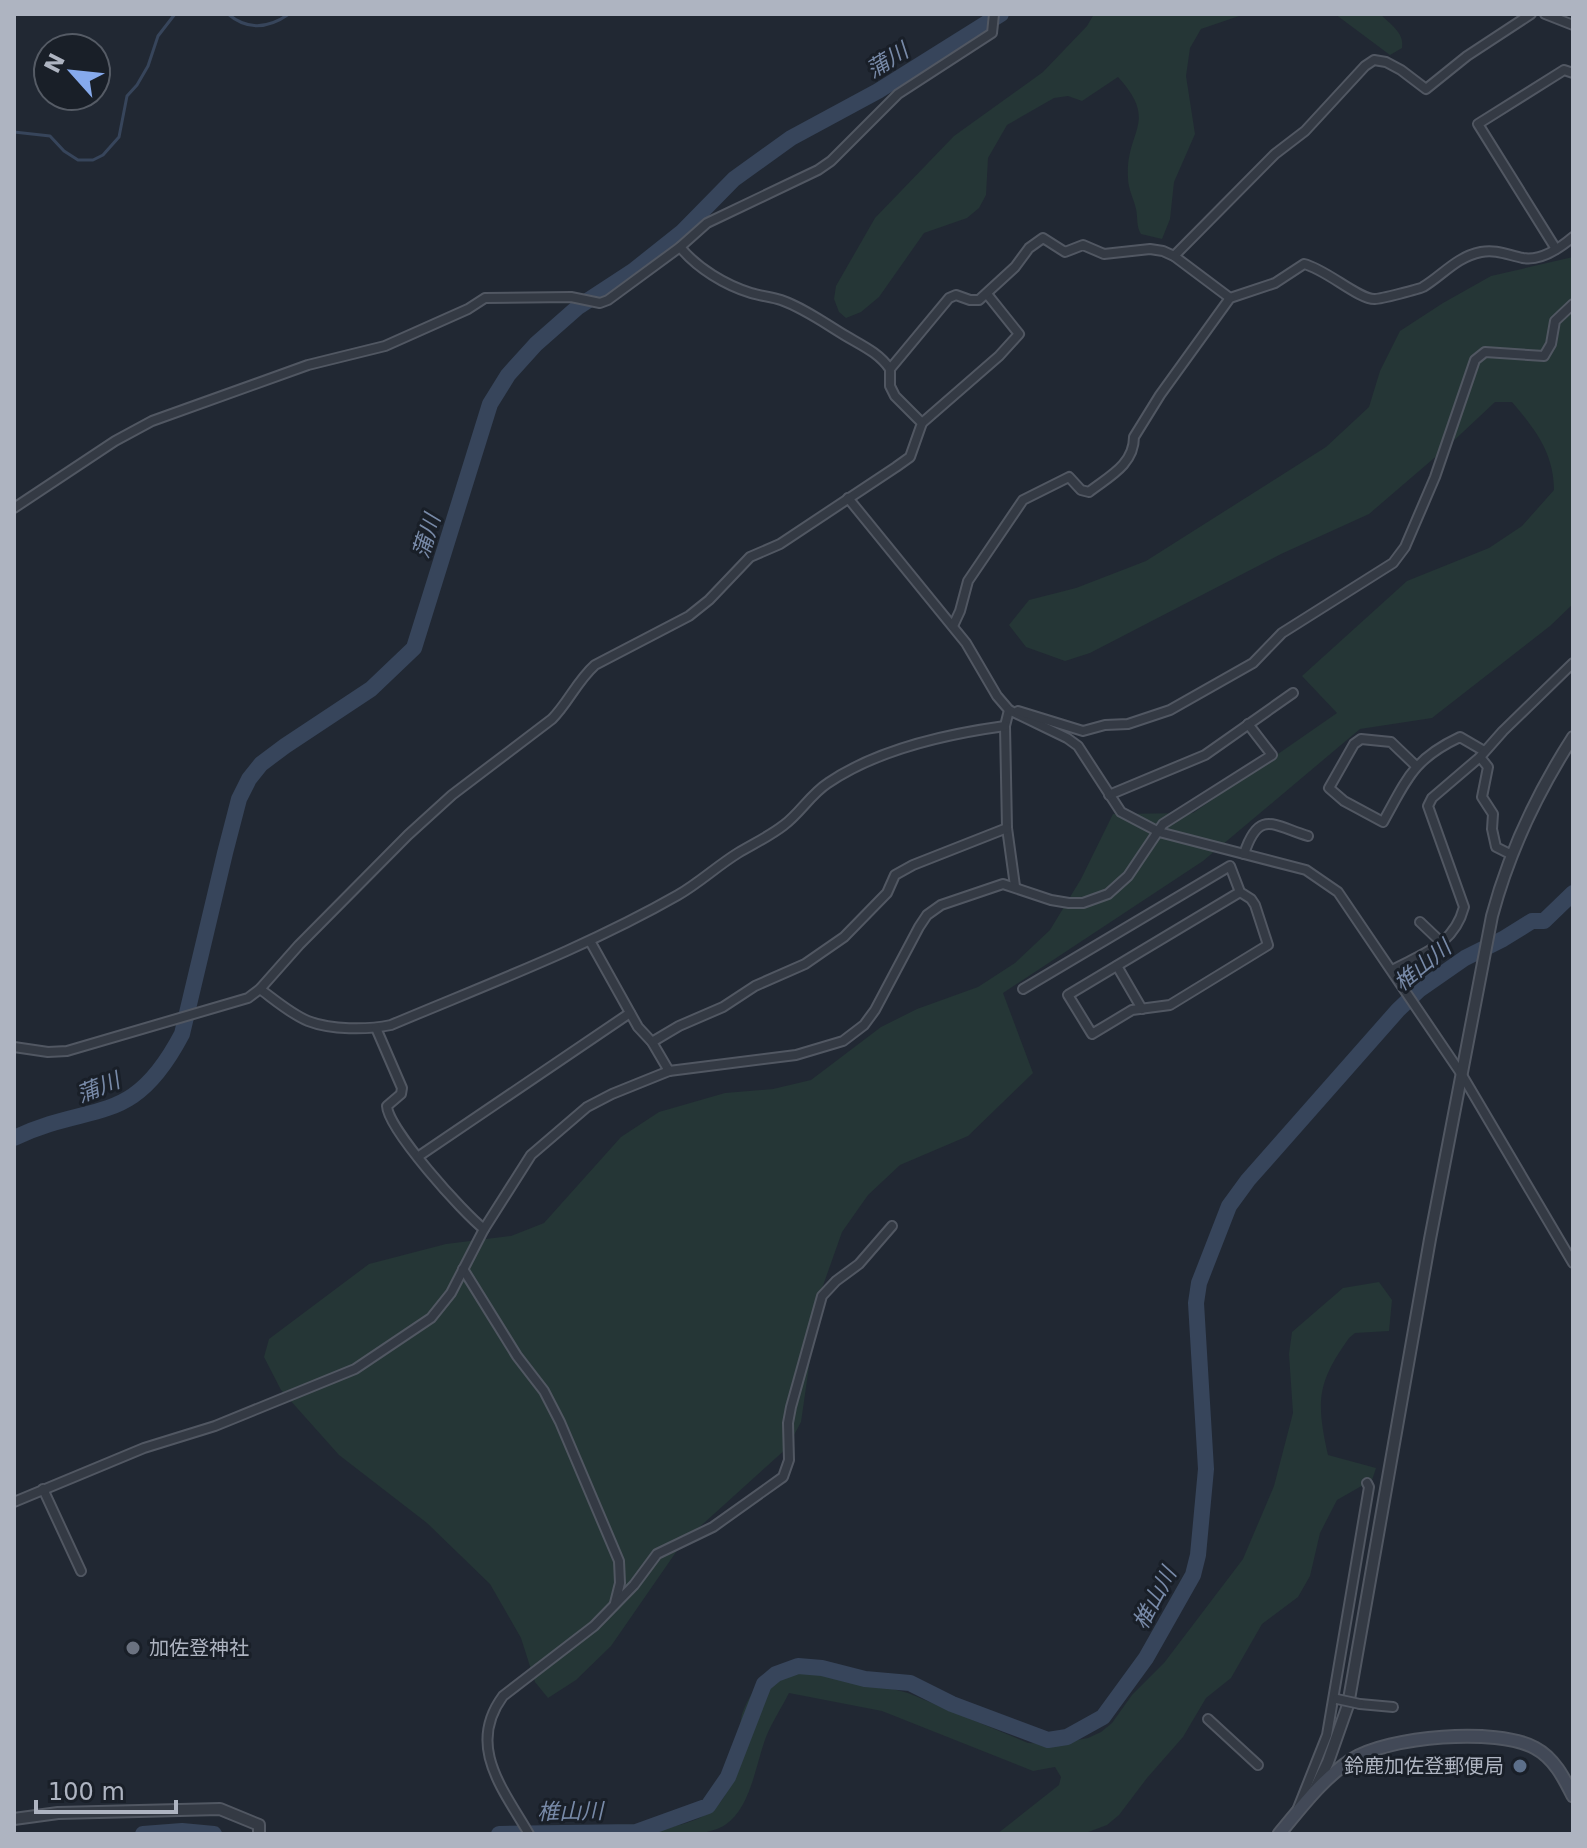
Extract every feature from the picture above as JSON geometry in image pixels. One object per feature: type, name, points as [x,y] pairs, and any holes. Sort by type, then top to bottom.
[{"type":"main road","points":[[1279,1834],[1341,1767],[1389,1743],[1494,1736],[1517,1741],[1545,1755],[1573,1796]]},
{"type":"street","points":[[14,508],[115,441],[152,421],[308,365],[385,346],[468,309],[485,298],[571,297],[600,303],[630,285],[715,217],[818,170],[831,161],[910,84],[992,33],[994,14]]},
{"type":"street","points":[[1174,256],[1259,169],[1305,131],[1365,66],[1374,60],[1386,62],[1426,89],[1467,56],[1531,14]]},
{"type":"street","points":[[1545,14],[1573,25]]},
{"type":"street","points":[[1556,249],[1478,124],[1564,70],[1573,73]]},
{"type":"street","points":[[953,626],[968,581],[1023,500],[1069,477],[1081,490],[1089,492],[1126,463],[1134,437],[1146,417],[1230,298],[1275,283],[1304,264],[1329,274],[1373,300],[1421,288],[1446,267],[1480,252],[1504,252],[1526,258],[1550,253],[1573,237]]},
{"type":"street","points":[[890,369],[949,298],[956,295],[979,300],[1015,267],[1029,248],[1043,238],[1065,252],[1083,245],[1104,254],[1150,249],[1174,256],[1230,298]]},
{"type":"street","points":[[680,247],[691,260],[714,275],[750,293],[791,305],[872,350],[890,369],[890,386],[895,396],[922,423]]},
{"type":"street","points":[[14,1047],[48,1052],[67,1051],[238,1003],[260,989],[408,835],[452,795],[552,719],[563,708],[583,676],[595,665],[689,616],[709,600],[750,557],[780,544],[910,457],[922,423],[999,356],[1019,334],[987,294]]},
{"type":"street","points":[[1009,710],[1031,713],[1083,731],[1105,725],[1128,724],[1170,710],[1253,663],[1282,633],[1393,563],[1405,547],[1435,477],[1475,360],[1485,352],[1544,356],[1551,344],[1555,321],[1573,304]]},
{"type":"street","points":[[848,498],[966,643],[997,696],[1009,710],[1078,746],[1121,812],[1159,832],[1306,870],[1329,884],[1352,911],[1462,1075],[1573,1263]]},
{"type":"street","points":[[1394,973],[1454,932],[1464,907],[1428,806],[1432,798],[1482,754],[1573,663]]},
{"type":"street","points":[[1109,795],[1190,763],[1293,693]]},
{"type":"street","points":[[1009,710],[1005,726],[1007,828],[1015,886]]},
{"type":"street","points":[[14,1502],[144,1448],[215,1426],[355,1369],[431,1318],[451,1293],[484,1229],[531,1155],[587,1107],[669,1071],[796,1055],[843,1041],[864,1025],[875,1010],[927,915],[941,905],[1003,884],[1060,902],[1083,903],[1108,894],[1128,876],[1163,824],[1272,755],[1248,724]]},
{"type":"street","points":[[260,989],[293,1013],[316,1024],[376,1028],[391,1025],[590,941],[680,894],[737,853],[784,825],[827,783],[851,770],[919,744],[1005,726]]},
{"type":"street","points":[[1415,765],[1391,742],[1361,739],[1354,744],[1329,788],[1344,801],[1383,822],[1415,765],[1460,737],[1482,754],[1488,767],[1482,797],[1493,814],[1496,847],[1512,855]]},
{"type":"street","points":[[1312,1795],[1328,1762],[1348,1705],[1492,916],[1512,855],[1538,798],[1573,737]]},
{"type":"street","points":[[1023,989],[1230,866],[1250,836],[1268,823],[1280,824],[1308,836]]},
{"type":"street","points":[[652,1042],[679,1026],[723,1007],[755,986],[805,964],[844,937],[887,893],[898,873],[1007,828]]},
{"type":"street","points":[[1230,866],[1240,892],[1255,905],[1268,945],[1170,1005],[1132,1010],[1092,1034],[1068,995],[1240,892]]},
{"type":"street","points":[[1420,922],[1442,943]]},
{"type":"street","points":[[590,941],[638,1027],[652,1042],[669,1071]]},
{"type":"street","points":[[1117,966],[1142,1009]]},
{"type":"street","points":[[419,1156],[630,1013]]},
{"type":"street","points":[[376,1028],[402,1088],[401,1094],[386,1110],[397,1129],[465,1212],[484,1229]]},
{"type":"street","points":[[529,1834],[487,1753],[487,1730],[494,1708],[503,1696],[594,1626],[634,1585],[657,1554],[713,1527],[783,1477],[789,1460],[791,1407],[819,1302],[836,1281],[859,1264],[892,1226]]},
{"type":"street","points":[[463,1269],[517,1356],[544,1391],[560,1422],[619,1561],[620,1583],[614,1605]]},
{"type":"street","points":[[1295,1814],[1325,1741],[1334,1700],[1369,1487],[1367,1483]]},
{"type":"street","points":[[43,1489],[81,1571]]},
{"type":"street","points":[[1334,1700],[1393,1707]]},
{"type":"street","points":[[1208,1719],[1258,1765]]},
{"type":"street","points":[[14,1819],[58,1813],[220,1809],[259,1830]]},
{"type":"shaded area","points":[[1094,14],[1245,14],[1201,29],[1190,48],[1186,76],[1195,134],[1174,182],[1170,219],[1162,239],[1141,234],[1138,228],[1129,186],[1128,162],[1139,117],[1137,105],[1118,77],[1082,101],[1068,96],[1054,98],[1007,125],[988,158],[986,195],[979,208],[967,218],[924,233],[879,297],[861,312],[846,318],[839,312],[834,299],[836,286],[875,218],[954,136],[1043,72],[1087,26]]},
{"type":"shaded area","points":[[1335,14],[1380,14],[1399,33],[1402,48],[1390,55]]},
{"type":"shaded area","points":[[1573,257],[1573,604],[1550,626],[1432,718],[1360,729],[1203,861],[1003,993],[1033,1073],[968,1136],[900,1165],[868,1195],[842,1232],[819,1297],[801,1422],[787,1448],[683,1542],[611,1646],[576,1680],[548,1698],[535,1682],[521,1638],[490,1584],[427,1523],[339,1455],[281,1390],[264,1357],[269,1339],[369,1264],[446,1244],[511,1236],[544,1223],[621,1137],[659,1112],[725,1093],[773,1089],[811,1080],[881,1027],[917,1009],[978,987],[1015,963],[1050,930],[1081,879],[1113,814],[1193,813],[1337,713],[1302,676],[1407,581],[1489,548],[1522,526],[1554,490],[1547,453],[1512,402],[1495,402],[1369,514],[1281,554],[1090,653],[1065,661],[1026,647],[1009,625],[1029,600],[1076,588],[1146,561],[1326,447],[1369,407],[1380,371],[1400,331],[1491,276]]},
{"type":"shaded area","points":[[1379,1282],[1392,1300],[1389,1331],[1355,1333],[1349,1338],[1325,1381],[1321,1406],[1328,1455],[1376,1468],[1372,1480],[1337,1500],[1320,1533],[1310,1576],[1298,1597],[1262,1624],[1231,1678],[1206,1698],[1183,1737],[1119,1815],[1107,1825],[1083,1834],[997,1834],[1059,1785],[1061,1777],[1055,1767],[1033,1771],[882,1711],[789,1693],[766,1737],[747,1797],[725,1825],[702,1833],[615,1834],[677,1826],[707,1814],[718,1805],[729,1786],[742,1714],[752,1693],[765,1679],[794,1668],[806,1666],[908,1693],[1028,1743],[1058,1744],[1101,1732],[1164,1663],[1243,1559],[1274,1486],[1293,1413],[1289,1354],[1292,1332],[1343,1288]]},
{"type":"waterway","points":[[14,132],[50,136],[78,160],[93,160],[103,155],[119,137],[127,96],[148,66],[158,36],[175,14]]},
{"type":"waterway","points":[[228,14],[243,23],[258,26],[289,14]]},
{"type":"waterway","name":"蒲川","points":[[14,1138],[128,1099],[146,1085],[164,1064],[182,1034],[239,799],[261,764],[371,689],[414,648],[490,404],[508,375],[536,344],[578,307],[633,271],[682,232],[734,179],[791,138],[878,91],[1001,14]]},
{"type":"waterway","name":"椎山川","points":[[499,1834],[636,1832],[708,1806],[728,1777],[764,1684],[776,1674],[798,1666],[822,1668],[865,1679],[910,1683],[952,1704],[1048,1740],[1067,1737],[1103,1717],[1146,1658],[1193,1575],[1198,1555],[1206,1469],[1196,1303],[1199,1283],[1229,1206],[1248,1180],[1419,990],[1465,958],[1532,921],[1544,921],[1573,893]]},
{"type":"waterway","name":"椎山川","points":[[143,1834],[182,1831],[214,1834]]},
{"type":"place","name":"加佐登神社","points":[[133,1648]]},
{"type":"place","name":"鈴鹿加佐登郵便局","points":[[1520,1766]]}]
